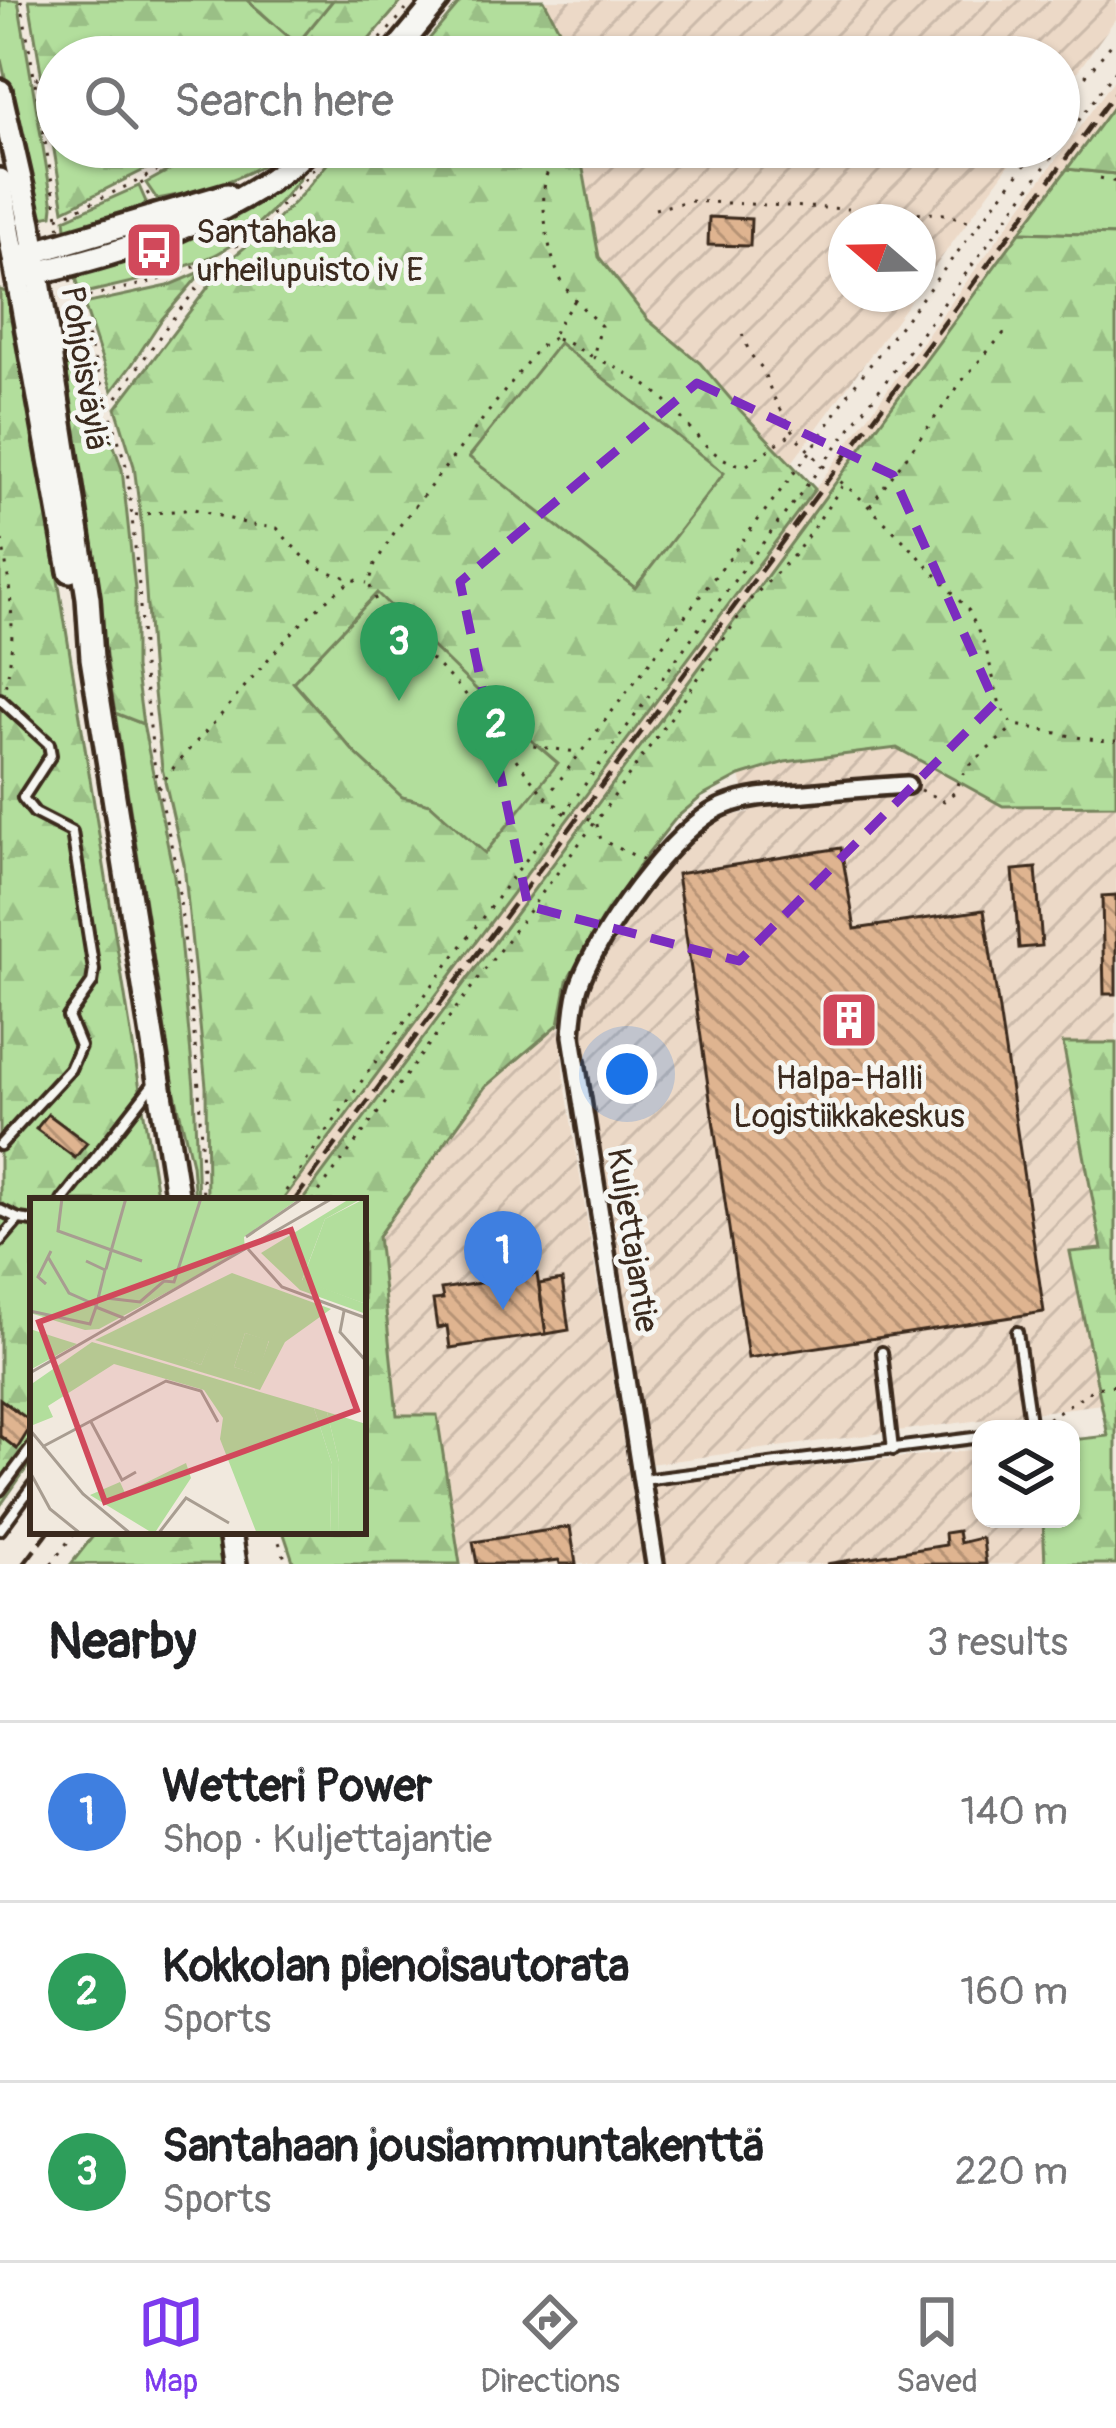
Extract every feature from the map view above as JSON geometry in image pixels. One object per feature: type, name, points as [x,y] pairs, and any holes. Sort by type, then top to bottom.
[{"type":"main road","points":[[397,36],[438,0]]},
{"type":"main road","name":"Pohjoisväylä","points":[[0,91],[18,267]]},
{"type":"main road","points":[[18,267],[143,242],[226,208],[287,168]]},
{"type":"main road","name":"Pohjoisväylä","points":[[0,180],[75,598],[92,658],[178,1198]]},
{"type":"main road","points":[[65,255],[159,215],[256,186]]},
{"type":"main road","points":[[230,1534],[235,1564]]},
{"type":"street","name":"Kuljettajantie","points":[[655,1564],[572,1036],[578,988],[590,959],[654,868],[688,828],[721,807],[750,797],[908,785]]},
{"type":"lane","points":[[0,1145],[70,1069],[80,1046],[68,1017],[92,983],[94,970],[72,832],[35,813],[23,798],[51,755],[49,745],[1,700]]},
{"type":"lane","points":[[64,1198],[159,1077]]},
{"type":"lane","points":[[0,1210],[30,1222]]},
{"type":"lane","points":[[0,1241],[19,1219]]},
{"type":"lane","points":[[1017,1332],[1031,1420]]},
{"type":"lane","points":[[882,1352],[893,1450]]},
{"type":"lane","points":[[642,1480],[972,1438]]},
{"type":"lane","points":[[0,1490],[30,1450]]},
{"type":"lane","points":[[0,1529],[30,1489]]},
{"type":"path","points":[[21,0],[36,76]]},
{"type":"path","points":[[389,36],[415,0]]},
{"type":"path","points":[[1080,83],[1116,39]]},
{"type":"path","points":[[1080,118],[1116,70]]},
{"type":"path","points":[[50,168],[75,300],[127,470],[143,667],[187,962],[199,1087],[202,1198]]},
{"type":"path","points":[[58,218],[162,168]]},
{"type":"path","points":[[109,409],[222,257],[298,190],[309,168]]},
{"type":"path","points":[[551,168],[545,218],[557,272],[575,301],[601,326],[593,357]]},
{"type":"path","points":[[546,798],[1024,168]]},
{"type":"path","points":[[282,1198],[368,1072],[1043,168]]},
{"type":"path","points":[[1100,178],[1116,182]]},
{"type":"path","points":[[140,180],[159,215]]},
{"type":"path","points":[[655,209],[688,200],[946,214],[977,224]]},
{"type":"path","points":[[143,242],[156,281]]},
{"type":"path","points":[[75,300],[156,281],[222,257]]},
{"type":"path","points":[[575,301],[553,338],[539,347],[394,533],[369,584],[378,606],[463,691],[546,798],[565,811],[596,820]]},
{"type":"path","points":[[869,507],[965,376],[1005,332]]},
{"type":"path","points":[[742,334],[794,433],[969,611],[986,649],[1000,705],[1012,725]]},
{"type":"path","points":[[553,338],[618,368],[663,398],[716,454],[731,463],[747,465],[794,433]]},
{"type":"path","points":[[314,1198],[685,698],[749,601],[796,554],[843,484]]},
{"type":"path","points":[[133,515],[194,509],[277,528],[310,564],[369,584]]},
{"type":"path","points":[[0,528],[14,628],[11,665],[1,700]]},
{"type":"path","points":[[159,789],[173,766],[269,659],[326,600],[353,580]]},
{"type":"path","points":[[480,713],[525,745],[579,752]]},
{"type":"path","points":[[1012,725],[1070,738],[1115,740]]},
{"type":"path","points":[[908,785],[944,801],[970,765],[1002,740],[1012,725]]},
{"type":"path","points":[[596,820],[601,840],[640,856],[654,868]]},
{"type":"path","points":[[1046,1420],[1095,1388],[1116,1385]]},
{"type":"path","points":[[366,1395],[372,1393]]},
{"type":"path","points":[[51,1564],[74,1534]]},
{"type":"path","points":[[276,1534],[287,1564]]},
{"type":"highlighted area","points":[[697,383],[893,475],[995,703],[739,961],[528,906],[460,582]]},
{"type":"shaded area","points":[[544,0],[1116,0],[1116,18],[1080,68],[1080,36],[561,33]]},
{"type":"shaded area","points":[[1116,77],[1116,102],[1080,151],[1080,126]]},
{"type":"shaded area","points":[[584,168],[1007,168],[936,265],[936,204],[828,204],[828,312],[902,312],[791,464],[700,363],[648,320],[599,257]]},
{"type":"shaded area","points":[[1050,168],[1067,168],[304,1198],[284,1198]]},
{"type":"shaded area","points":[[897,748],[1003,806],[1116,805],[1116,1043],[1063,1044],[1103,1250],[1070,1253],[1101,1404],[649,1464],[581,1036],[584,991],[636,904],[694,831],[715,819],[750,812],[740,776],[785,762]]},
{"type":"shaded area","points":[[559,1024],[643,1564],[460,1564],[437,1415],[397,1416],[378,1236],[485,1087]]},
{"type":"shaded area","points":[[972,1450],[972,1528],[1043,1528],[1045,1564],[666,1564],[651,1484]]},
{"type":"green space","points":[[0,0],[18,0],[36,106],[36,168],[47,168],[52,215],[37,218],[0,55]]},
{"type":"green space","points":[[29,0],[247,0],[288,36],[36,36],[36,42]]},
{"type":"green space","points":[[247,0],[333,0],[304,36],[288,36]]},
{"type":"green space","points":[[333,0],[403,0],[372,36],[304,36]]},
{"type":"green space","points":[[462,0],[544,0],[562,36],[432,36]]},
{"type":"green space","points":[[1116,103],[1116,174],[1067,169],[1080,168],[1080,151]]},
{"type":"green space","points":[[57,168],[148,168],[64,210]]},
{"type":"green space","points":[[173,168],[257,168],[228,181],[157,199],[146,183]]},
{"type":"green space","points":[[324,168],[583,168],[599,257],[648,320],[700,363],[815,489],[284,1198],[207,1198],[206,1086],[184,864],[162,768],[134,466],[116,408],[228,261],[271,226]],"holes":[[[559,343],[724,473],[635,588],[469,457]],[[377,593],[558,763],[485,853],[430,804],[402,797],[354,752],[293,682]]]},
{"type":"green space","points":[[1067,169],[1116,174],[1116,235],[1020,232]]},
{"type":"green space","points":[[300,178],[274,208],[233,244],[167,272],[158,246],[246,209]]},
{"type":"green space","points":[[139,186],[146,202],[138,211],[67,237],[65,219]]},
{"type":"green space","points":[[1020,232],[1116,235],[1116,805],[1003,806],[897,748],[785,762],[740,776],[701,797],[676,818],[602,920],[567,981],[559,1024],[485,1087],[378,1236],[397,1415],[437,1415],[460,1564],[294,1564],[284,1534],[366,1534],[366,1198],[304,1198]]},
{"type":"green space","points":[[140,252],[149,278],[81,294],[74,271]]},
{"type":"green space","points":[[203,271],[162,319],[112,391],[84,304],[168,286]]},
{"type":"green space","points":[[0,290],[12,294],[158,1198],[30,1198],[30,1463],[0,1506]]},
{"type":"green space","points":[[79,327],[122,469],[143,724],[115,713],[62,342]]},
{"type":"green space","points":[[559,342],[725,473],[635,588],[468,457]]},
{"type":"green space","points":[[377,592],[559,764],[485,854],[430,804],[402,797],[354,752],[293,682]]},
{"type":"green space","points":[[115,713],[143,724],[174,876],[194,1087],[198,1198],[175,1093]]},
{"type":"green space","points":[[1063,1043],[1116,1043],[1116,1564],[1045,1564],[1043,1528],[1080,1528],[1080,1439],[1108,1436],[1070,1252],[1102,1249]]},
{"type":"green space","points":[[95,1534],[216,1534],[221,1564],[71,1564]]},
{"type":"building","points":[[709,217],[751,219],[750,246],[708,245]]},
{"type":"building","name":"Halpa-Halli Logistiikkakeskus","points":[[841,848],[855,929],[984,910],[1044,1312],[748,1358],[677,874]]},
{"type":"building","points":[[1036,868],[1042,946],[1019,948],[1013,870]]},
{"type":"building","points":[[1116,895],[1116,994],[1104,994],[1102,896]]},
{"type":"building","points":[[48,1114],[87,1143],[75,1158],[36,1129]]},
{"type":"building","points":[[537,1274],[546,1334],[450,1348],[447,1326],[437,1328],[433,1300],[443,1299],[441,1289]]},
{"type":"building","points":[[562,1280],[569,1330],[546,1334],[539,1284]]},
{"type":"building","points":[[0,1399],[30,1421],[30,1428],[17,1449],[0,1436]]},
{"type":"building","points":[[570,1527],[576,1564],[560,1564],[559,1560],[477,1564],[473,1542]]},
{"type":"building","points":[[958,1531],[960,1543],[983,1540],[986,1564],[826,1564],[946,1545],[945,1533]]},
{"type":"railway","points":[[1080,140],[1116,91]]},
{"type":"railway","points":[[296,1198],[1059,168]]},
{"type":"railway","points":[[24,1564],[47,1534]]},
{"type":"place","name":"Santahaka urheilupuisto iv E","points":[[154,250]]},
{"type":"place","name":"Santahaan jousiammuntakenttä","points":[[399,701]]},
{"type":"place","name":"Kokkolan pienoisautorata","points":[[496,784]]},
{"type":"place","name":"Halpa-Halli Logistiikkakeskus","points":[[849,1020]]},
{"type":"place","name":"Wetteri Power","points":[[503,1310]]}]
